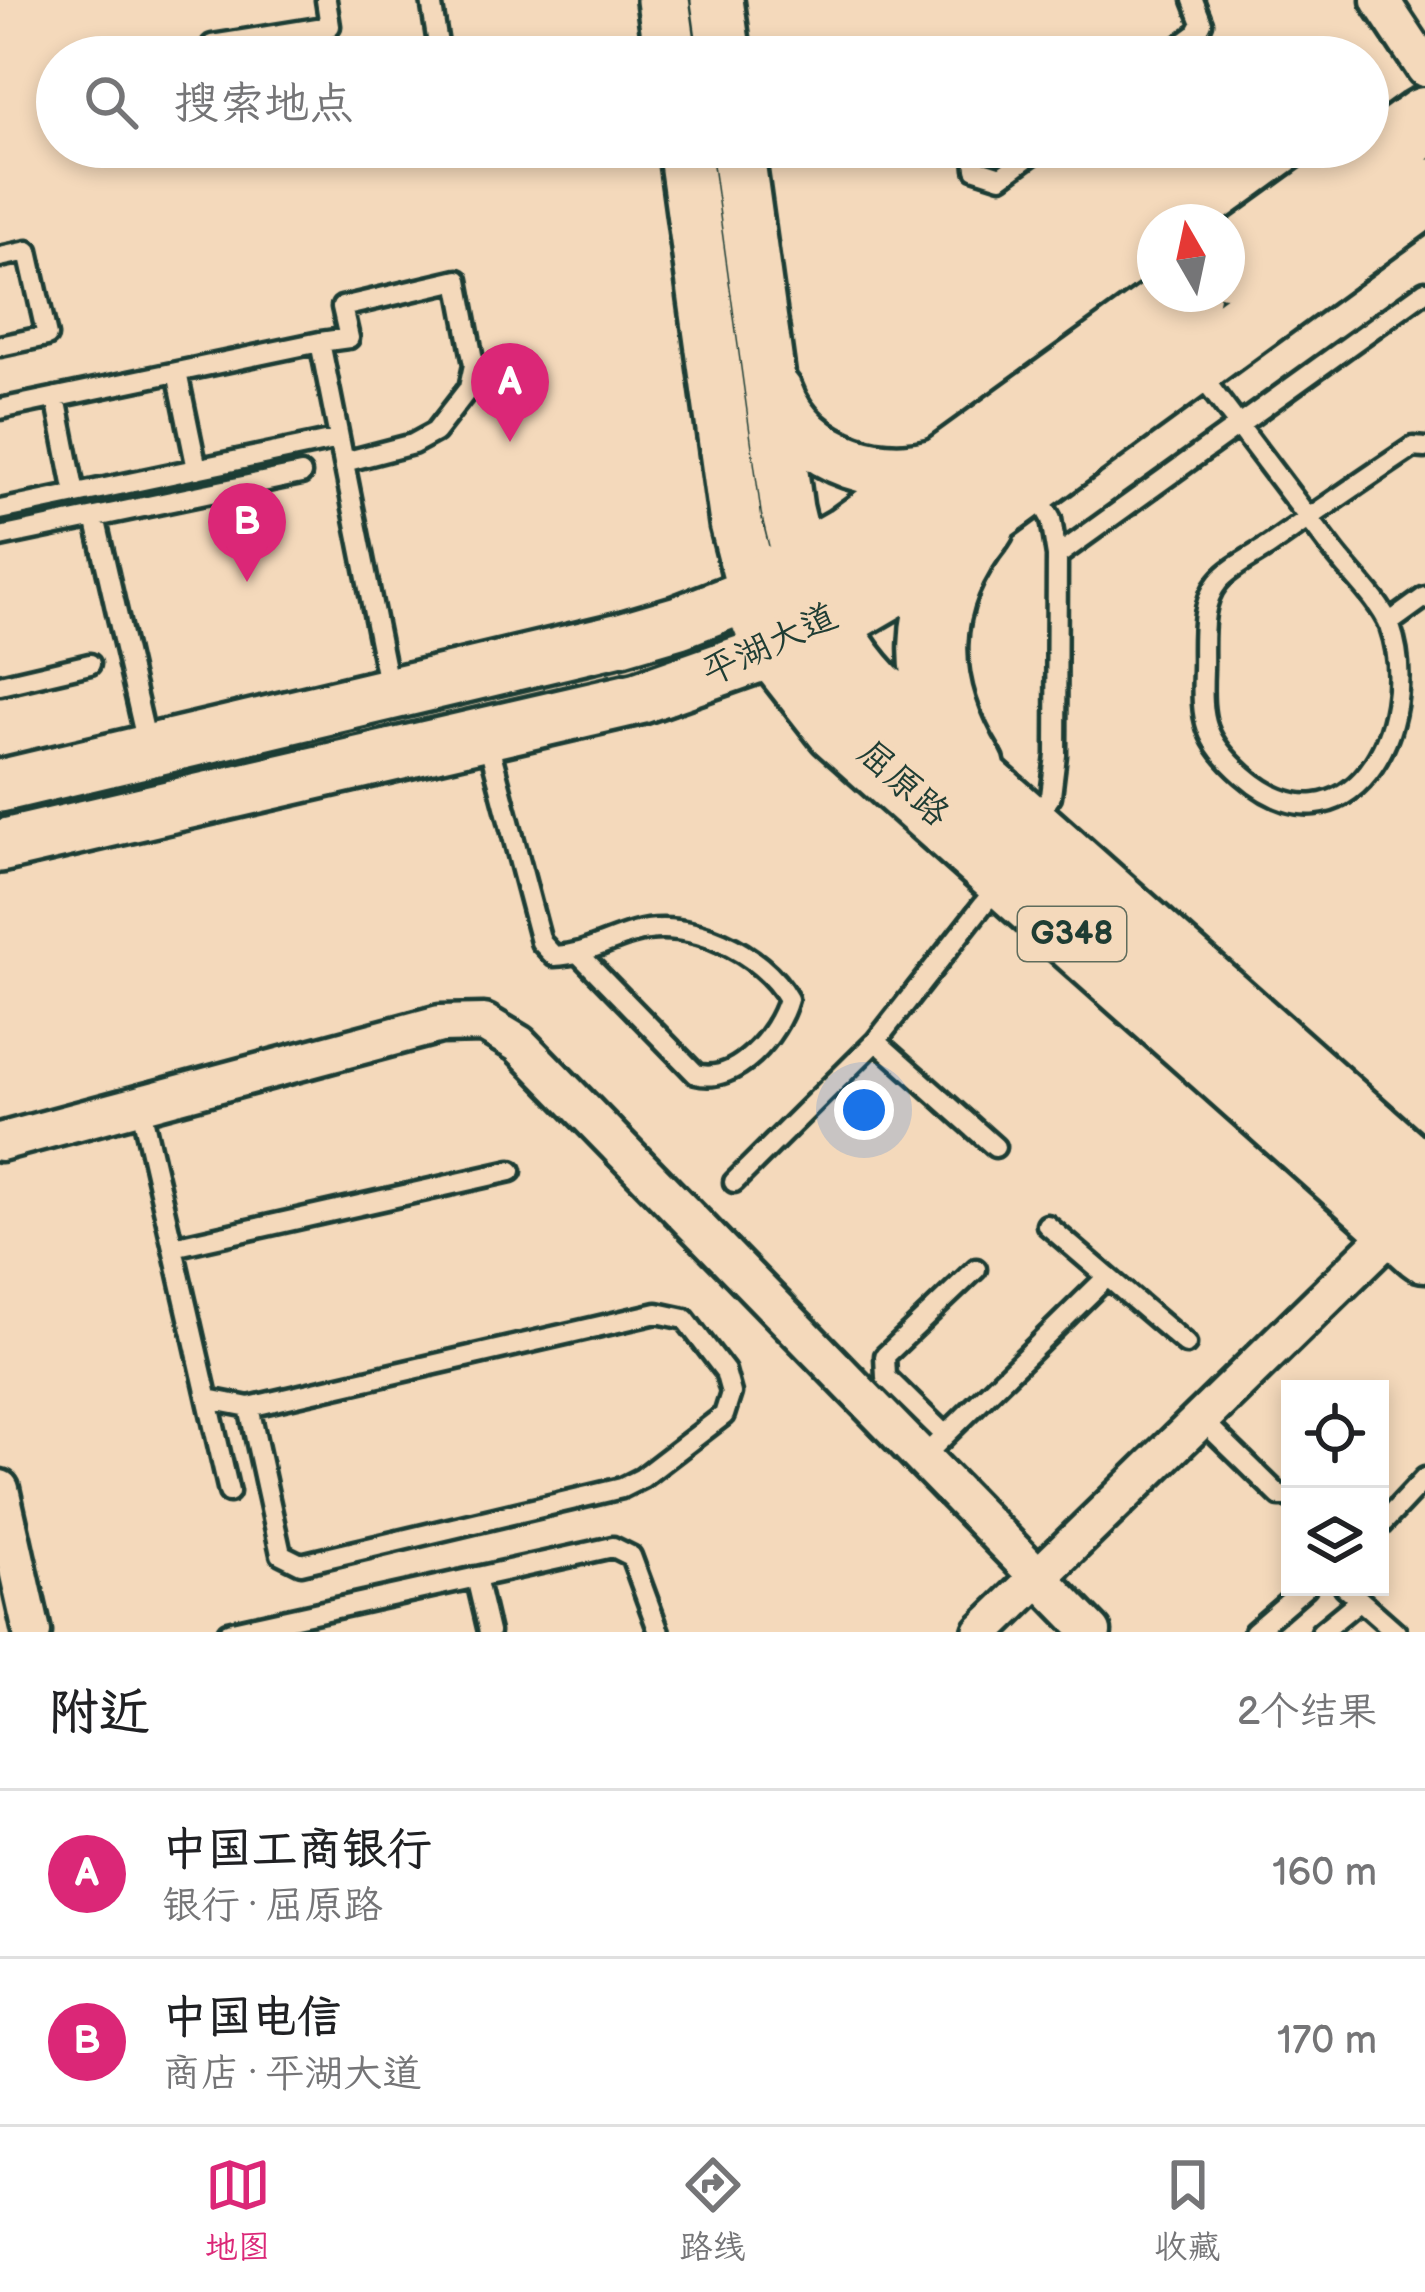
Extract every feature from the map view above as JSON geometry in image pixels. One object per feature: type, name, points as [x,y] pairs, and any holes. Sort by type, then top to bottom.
[{"type":"highway","points":[[1389,147],[1425,121]]},
{"type":"highway","points":[[1245,251],[1360,168]]},
{"type":"highway","name":"平湖大道","points":[[1003,476],[1425,192]]},
{"type":"highway","name":"平湖大道","points":[[789,609],[885,587],[1168,312]]},
{"type":"highway","points":[[1003,476],[938,606],[931,650],[936,693],[950,735],[974,773],[1016,818]]},
{"type":"highway","name":"屈原路","points":[[789,609],[838,727],[1410,1225]]},
{"type":"highway","name":"屈原路","points":[[789,609],[873,692],[1016,818],[1410,1225]]},
{"type":"main road","points":[[664,0],[668,36]]},
{"type":"main road","points":[[717,0],[721,36]]},
{"type":"main road","name":"屈原路","points":[[687,168],[736,523],[789,609]]},
{"type":"main road","name":"屈原路","points":[[740,168],[787,509],[789,609]]},
{"type":"main road","points":[[768,368],[778,400],[795,428],[819,449],[880,470],[945,463],[1003,476]]},
{"type":"main road","name":"平湖大道","points":[[0,786],[379,679],[621,639],[679,622],[789,609]]},
{"type":"main road","name":"平湖大道","points":[[0,846],[639,698],[789,609]]},
{"type":"street","points":[[1381,0],[1425,68]]},
{"type":"street","points":[[0,1142],[440,1024],[484,1023],[519,1044],[934,1446],[1038,1577],[1092,1632]]},
{"type":"street","points":[[982,1632],[1410,1225]]},
{"type":"street","points":[[0,1489],[32,1632]]},
{"type":"lane","points":[[268,36],[330,26],[326,0]]},
{"type":"lane","points":[[431,0],[437,36]]},
{"type":"lane","points":[[646,0],[651,36]]},
{"type":"lane","points":[[1193,0],[1202,22],[1193,36]]},
{"type":"lane","points":[[669,168],[702,407],[722,420]]},
{"type":"lane","points":[[976,168],[1001,177],[1013,168]]},
{"type":"lane","points":[[0,257],[28,251],[47,336],[0,346]]},
{"type":"lane","points":[[0,409],[349,338],[342,307],[458,280],[474,365],[469,388],[435,432],[413,444],[344,462]]},
{"type":"lane","points":[[1058,556],[1425,291]]},
{"type":"lane","points":[[320,342],[379,679]]},
{"type":"lane","points":[[177,371],[197,469]]},
{"type":"lane","points":[[1208,385],[1238,425],[1309,518],[1389,623],[1402,690],[1389,747],[1368,778],[1342,797],[1302,803],[1267,796],[1221,755],[1208,736],[1202,709],[1206,604],[1219,580],[1309,518],[1413,447],[1425,448]]},
{"type":"lane","points":[[56,397],[76,494]]},
{"type":"lane","points":[[0,510],[339,439]]},
{"type":"lane","points":[[0,537],[302,474]]},
{"type":"lane","points":[[1003,476],[1051,519],[1058,556],[1056,755],[1051,796],[1016,818]]},
{"type":"lane","points":[[95,517],[144,730]]},
{"type":"lane","points":[[1389,623],[1425,597]]},
{"type":"lane","points":[[0,685],[90,664]]},
{"type":"lane","points":[[124,736],[166,725]]},
{"type":"lane","points":[[838,727],[996,888],[1410,1225]]},
{"type":"lane","points":[[486,733],[541,942],[554,956],[580,955],[634,932],[686,931],[737,950],[776,977],[788,999],[781,1023],[730,1073],[712,1078],[696,1074],[580,955]]},
{"type":"lane","points":[[0,766],[103,741]]},
{"type":"lane","points":[[734,1182],[876,1041],[996,888]]},
{"type":"lane","points":[[876,1041],[995,1148]]},
{"type":"lane","points":[[140,1104],[229,1492]]},
{"type":"lane","points":[[173,1247],[511,1171]]},
{"type":"lane","points":[[1047,1225],[1186,1344]]},
{"type":"lane","points":[[976,1269],[885,1356],[886,1377],[934,1446],[1107,1277]]},
{"type":"lane","points":[[208,1399],[249,1407],[656,1313],[685,1319],[724,1371],[731,1393],[724,1415],[622,1488],[301,1564],[281,1554],[249,1407]]},
{"type":"lane","points":[[1201,1419],[1281,1496]]},
{"type":"lane","points":[[1389,1516],[1425,1478]]},
{"type":"lane","points":[[228,1632],[613,1546],[631,1556],[659,1632]]},
{"type":"lane","points":[[476,1577],[489,1632]]},
{"type":"lane","points":[[1254,1632],[1296,1596]]},
{"type":"lane","points":[[1321,1632],[1351,1596]]},
{"type":"lane","points":[[1355,1596],[1396,1632]]},
{"type":"place","name":"中国工商银行","points":[[510,442]]},
{"type":"place","name":"中国电信","points":[[247,582]]}]
